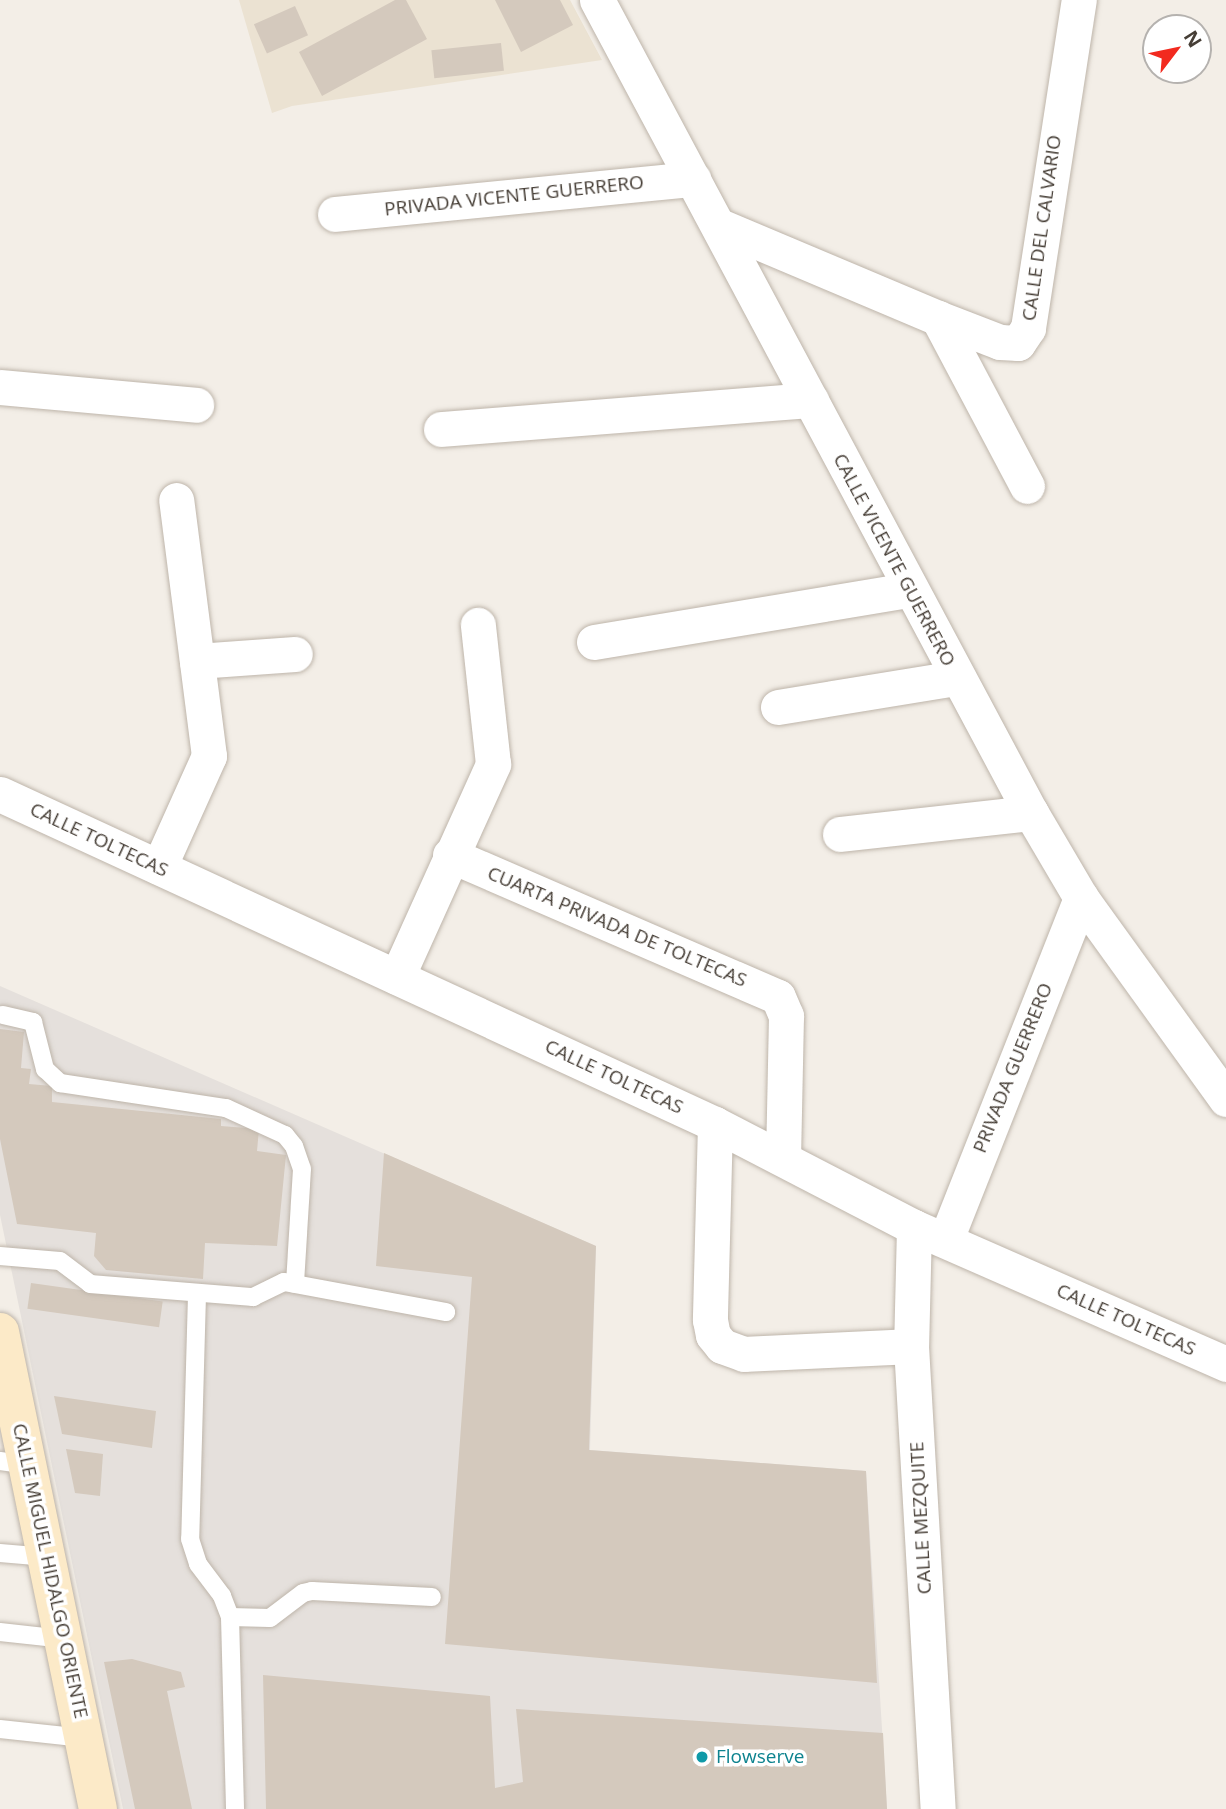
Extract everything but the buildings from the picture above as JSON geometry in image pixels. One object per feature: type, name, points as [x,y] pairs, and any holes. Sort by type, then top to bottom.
[{"type":"street","name":"CALLE VICENTE GUERRERO","points":[[597,0],[720,226],[908,590],[1031,813],[1081,898],[1226,1100]]},
{"type":"street","name":"CALLE DEL CALVARIO","points":[[720,226],[938,318],[1010,344],[1018,343],[1028,328],[1079,0]]},
{"type":"street","name":"PRIVADA VICENTE GUERRERO","points":[[335,214],[693,179]]},
{"type":"street","points":[[938,318],[1027,485]]},
{"type":"street","points":[[0,387],[196,405]]},
{"type":"street","points":[[441,429],[811,400]]},
{"type":"street","points":[[159,867],[209,757],[176,500]]},
{"type":"street","points":[[594,642],[908,590]]},
{"type":"street","points":[[397,977],[450,855],[494,764],[478,625]]},
{"type":"street","points":[[197,661],[295,654]]},
{"type":"street","points":[[778,708],[956,678]]},
{"type":"street","name":"CALLE TOLTECAS","points":[[0,794],[715,1124],[930,1233],[1226,1364]]},
{"type":"street","points":[[840,834],[1031,813]]},
{"type":"street","name":"CUARTA PRIVADA DE TOLTECAS","points":[[450,855],[771,992],[782,1002],[786,1016],[783,1157]]},
{"type":"street","name":"PRIVADA GUERRERO","points":[[930,1233],[1081,898]]},
{"type":"street","points":[[715,1124],[710,1320],[722,1346],[744,1354],[911,1346]]},
{"type":"street","name":"CALLE MEZQUITE","points":[[930,1233],[911,1346],[938,1809]]},
{"type":"street","name":"CALLE MIGUEL HIDALGO ORIENTE","points":[[0,1332],[14,1463],[47,1557],[98,1809]]},
{"type":"lane","points":[[3,1015],[33,1022],[45,1069],[60,1083],[226,1108],[285,1135],[294,1146],[302,1169],[295,1284]]},
{"type":"lane","points":[[0,1255],[60,1261],[90,1284],[197,1295],[253,1297],[279,1282],[446,1312]]},
{"type":"lane","points":[[197,1295],[190,1539],[198,1564],[222,1596],[230,1618],[235,1809]]},
{"type":"lane","points":[[0,1553],[47,1557]]},
{"type":"lane","points":[[230,1618],[270,1618],[303,1592],[432,1597]]},
{"type":"lane","points":[[0,1632],[63,1639]]},
{"type":"lane","points":[[0,1729],[84,1738]]},
{"type":"shaded area","points":[[239,0],[570,0],[602,60],[292,106],[272,113]]},
{"type":"shaded area","points":[[0,986],[596,1246],[590,1450],[866,1471],[887,1809],[123,1809],[0,1215]]},
{"type":"place","name":"Flowserve","points":[[702,1757]]}]
